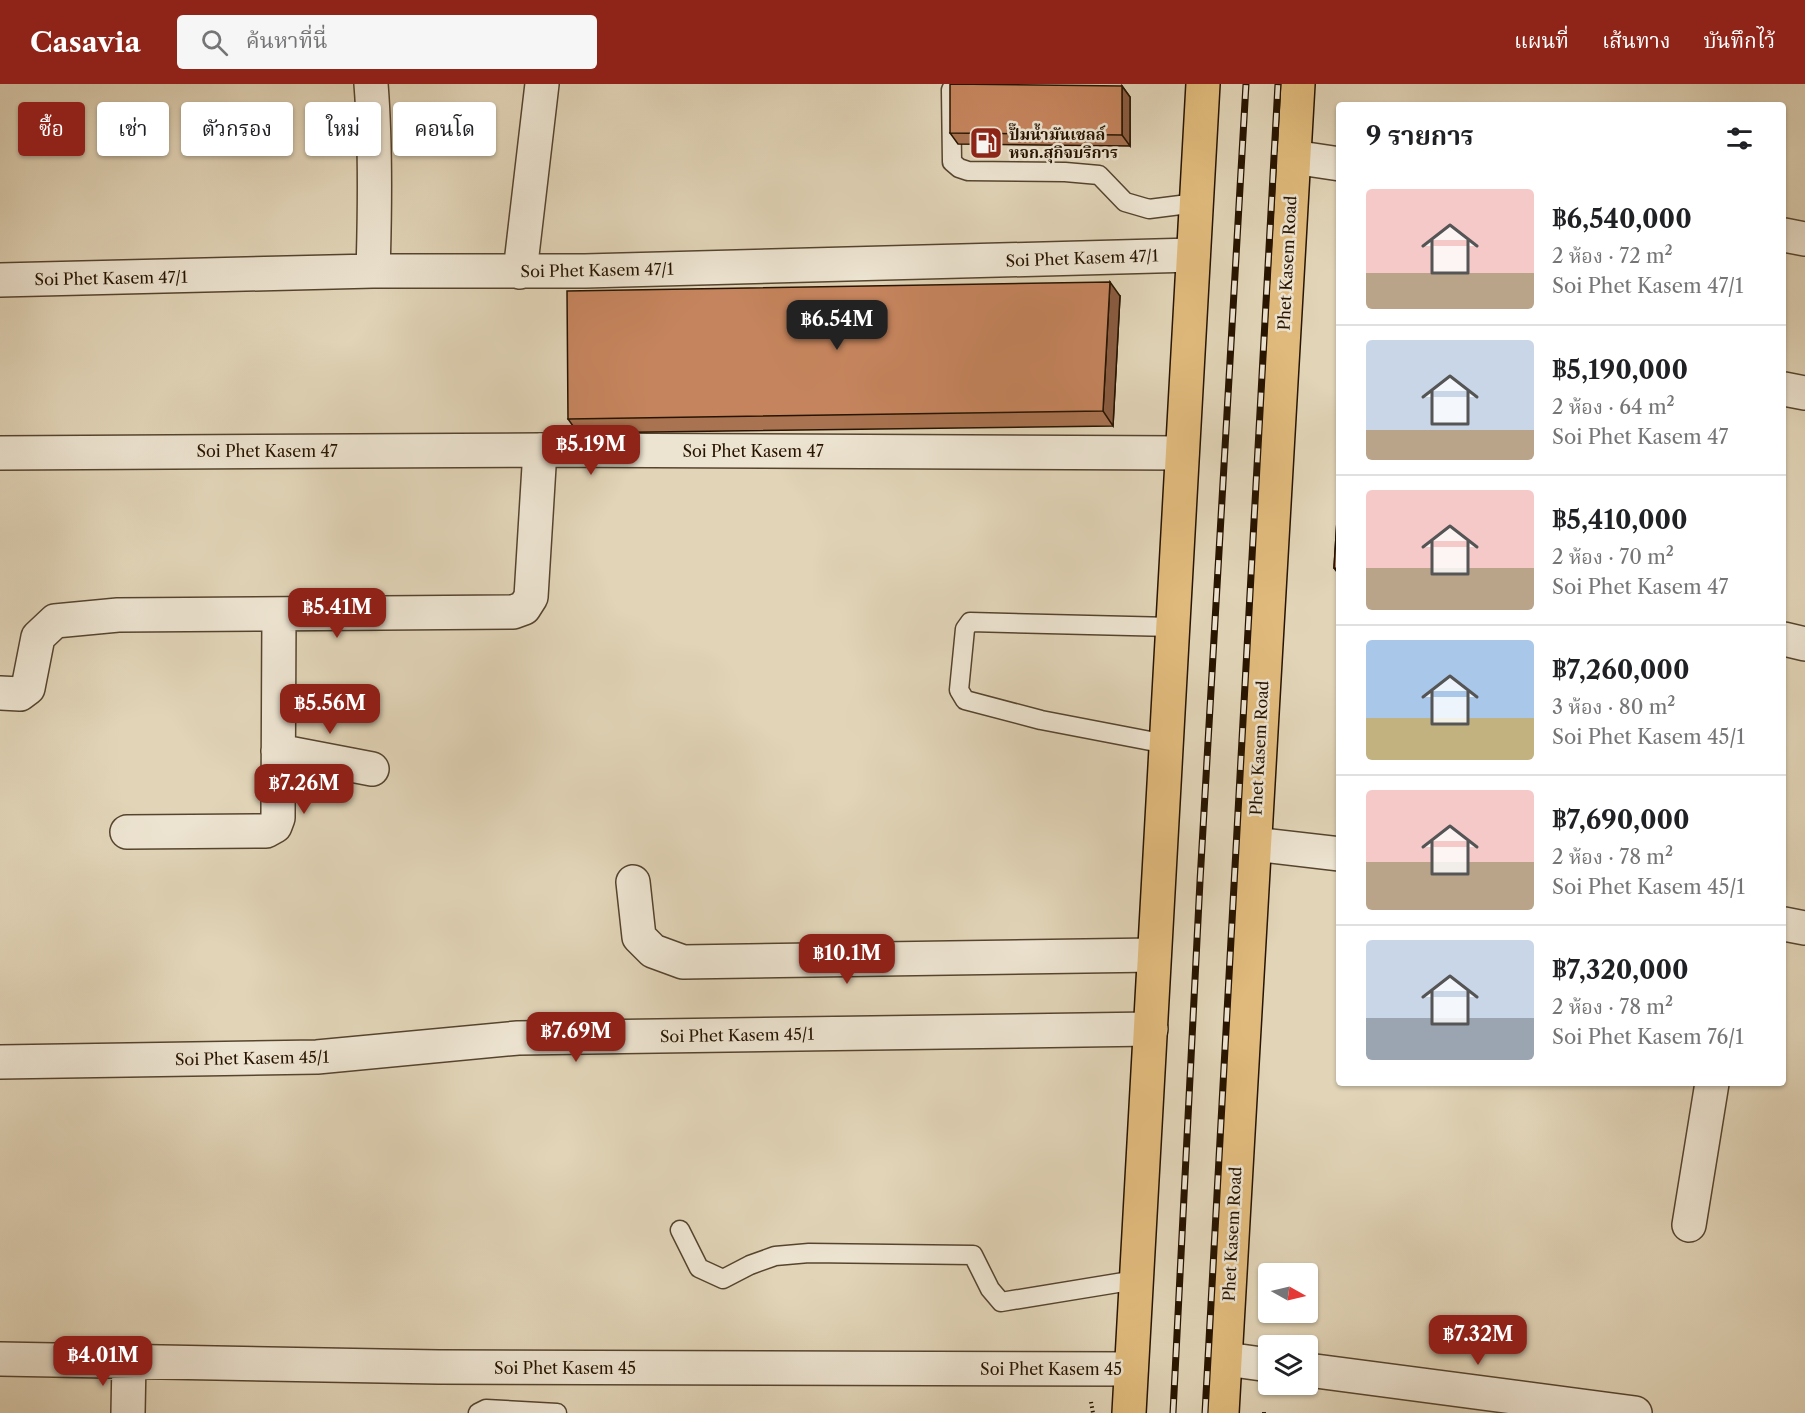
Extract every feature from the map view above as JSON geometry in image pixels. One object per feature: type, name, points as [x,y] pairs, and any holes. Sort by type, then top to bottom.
[{"type":"main road","points":[[1129,1413],[1203,84]]},
{"type":"main road","name":"Phet Kasem Road","points":[[1222,1413],[1298,84]]},
{"type":"street","points":[[371,84],[374,126],[373,271]]},
{"type":"street","points":[[520,272],[542,84]]},
{"type":"street","points":[[1293,158],[1336,163]]},
{"type":"street","points":[[1786,235],[1805,239]]},
{"type":"street","name":"Soi Phet Kasem 47/1","points":[[0,280],[373,271],[520,272],[1193,255]]},
{"type":"street","points":[[1786,389],[1805,393]]},
{"type":"street","points":[[0,693],[20,694],[28,688],[38,637],[55,621],[118,615],[513,612],[524,608],[531,597],[540,450]]},
{"type":"street","name":"Soi Phet Kasem 47","points":[[0,453],[540,450],[1182,453]]},
{"type":"street","points":[[127,832],[266,831],[275,826],[278,818],[279,614]]},
{"type":"street","points":[[1786,639],[1805,644]]},
{"type":"street","points":[[278,751],[372,769]]},
{"type":"street","points":[[1253,844],[1336,854]]},
{"type":"street","points":[[633,882],[639,937],[654,951],[683,962],[1154,955]]},
{"type":"street","points":[[1786,924],[1805,928]]},
{"type":"street","name":"Soi Phet Kasem 45/1","points":[[0,1062],[317,1058],[518,1038],[1151,1029]]},
{"type":"street","points":[[1689,1225],[1712,1086]]},
{"type":"street","name":"Soi Phet Kasem 45","points":[[0,1359],[439,1367],[1131,1369]]},
{"type":"street","points":[[1226,1359],[1258,1363]]},
{"type":"street","points":[[128,1413],[129,1360]]},
{"type":"street","points":[[1318,1371],[1635,1413]]},
{"type":"lane","points":[[954,84],[951,90],[952,162],[959,168],[968,171],[1065,172],[1099,176],[1125,202],[1149,209],[1196,203]]},
{"type":"lane","points":[[1166,744],[1019,715],[965,700],[959,690],[964,629],[970,622],[1172,627]]},
{"type":"lane","points":[[680,1230],[699,1268],[723,1279],[774,1256],[809,1253],[973,1255],[990,1289],[1001,1302],[1136,1280]]},
{"type":"lane","points":[[478,1413],[486,1409],[555,1411],[557,1413]]},
{"type":"building","points":[[950,84],[1122,86],[1122,135],[950,133]]},
{"type":"building","points":[[1110,282],[1103,411],[568,419],[567,291]]},
{"type":"building","points":[[1336,536],[1336,568],[1334,568]]},
{"type":"railway","points":[[1173,1413],[1200,881],[1246,84]]},
{"type":"railway","points":[[1205,1413],[1278,84]]},
{"type":"place","name":"ปั๊มน้ำมันเชลล์ หจก.สุกิจบริการ","points":[[986,143]]}]
